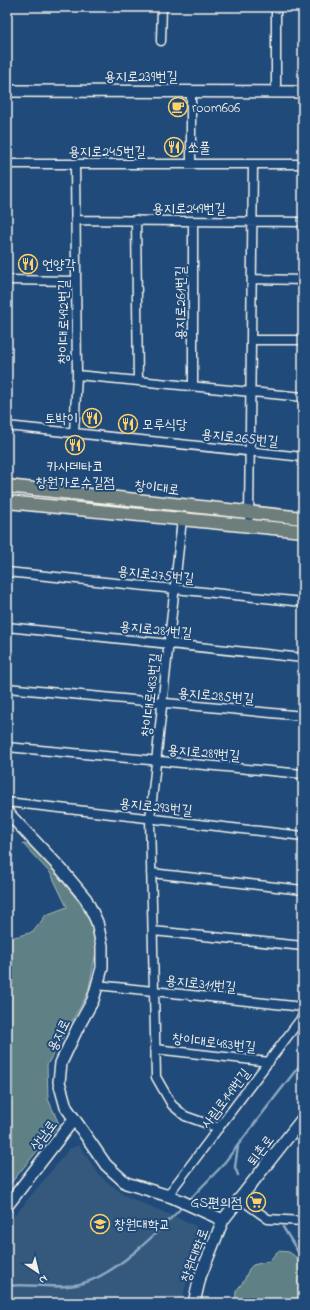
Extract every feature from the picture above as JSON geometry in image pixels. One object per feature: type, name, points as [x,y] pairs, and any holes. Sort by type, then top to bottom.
[{"type":"main road","name":"창이대로","points":[[7,486],[303,518]]},
{"type":"main road","points":[[7,502],[303,531]]},
{"type":"street","points":[[161,41],[162,7]]},
{"type":"street","points":[[276,7],[276,92]]},
{"type":"street","name":"용지로239번길","points":[[7,91],[303,92]]},
{"type":"street","points":[[191,92],[191,164]]},
{"type":"street","name":"용지로245번길","points":[[7,164],[303,164]]},
{"type":"street","name":"창이대로492번길","points":[[74,433],[77,375],[75,164]]},
{"type":"street","points":[[249,526],[253,164]]},
{"type":"street","name":"용지로249번길","points":[[76,220],[303,222]]},
{"type":"street","points":[[136,220],[138,381]]},
{"type":"street","name":"용지로261번길","points":[[193,221],[193,386]]},
{"type":"street","points":[[252,279],[303,280]]},
{"type":"street","points":[[7,280],[76,281]]},
{"type":"street","points":[[251,340],[303,340]]},
{"type":"street","points":[[77,375],[303,397]]},
{"type":"street","name":"용지로265번길","points":[[7,426],[303,457]]},
{"type":"street","name":"창이대로483번길","points":[[182,519],[150,819],[156,1077],[172,1105],[184,1116],[219,1128]]},
{"type":"street","name":"용지로275번길","points":[[7,572],[303,602]]},
{"type":"street","name":"용지로281번길","points":[[7,627],[303,658]]},
{"type":"street","name":"용지로285번길","points":[[7,688],[303,716]]},
{"type":"street","name":"용지로289번길","points":[[7,747],[303,774]]},
{"type":"street","name":"용지로293번길","points":[[7,802],[303,836]]},
{"type":"street","name":"용지로","points":[[7,812],[61,869],[86,899],[98,922],[102,946],[102,968],[93,1000],[61,1063],[59,1082],[66,1107],[106,1165],[126,1183],[170,1196],[223,1220]]},
{"type":"street","points":[[151,873],[303,890]]},
{"type":"street","points":[[153,931],[303,946]]},
{"type":"street","name":"용지로311번길","points":[[97,985],[303,1007]]},
{"type":"street","name":"사림로149번길","points":[[170,1196],[303,1016]]},
{"type":"street","name":"창이대로483번길","points":[[156,1049],[269,1062]]},
{"type":"street","name":"퇴촌로","points":[[240,1199],[303,1118]]},
{"type":"street","name":"상남로","points":[[7,1206],[74,1119]]},
{"type":"street","points":[[240,1199],[268,1219],[303,1221]]},
{"type":"street","name":"창원대학로","points":[[194,1303],[200,1277],[223,1220],[240,1199]]},
{"type":"shaded area","name":"창원대학교","points":[[79,1145],[99,1175],[124,1195],[196,1226],[201,1241],[190,1271],[181,1303],[7,1303],[7,1225],[69,1149]]},
{"type":"green space","points":[[22,843],[34,847],[89,914],[97,947],[88,993],[47,1065],[48,1099],[59,1124],[7,1188],[7,939],[33,932],[46,915],[67,907],[51,874]]},
{"type":"green space","points":[[278,1251],[289,1252],[296,1257],[302,1270],[298,1279],[299,1295],[292,1303],[235,1303],[236,1291],[244,1281],[249,1269],[253,1265],[269,1261]]},
{"type":"waterway","points":[[189,1200],[221,1167],[303,1061]]},
{"type":"waterway","points":[[238,1146],[235,1167],[238,1175]]},
{"type":"waterway","points":[[7,1286],[71,1286],[93,1279],[108,1272],[136,1251],[184,1205]]},
{"type":"waterway","points":[[283,1227],[303,1260]]},
{"type":"place","name":"room606","points":[[178,107]]},
{"type":"place","name":"쏘풀","points":[[174,147]]},
{"type":"place","name":"언양각","points":[[28,264]]},
{"type":"place","name":"토박이","points":[[92,418]]},
{"type":"place","name":"모루식당","points":[[128,424]]},
{"type":"place","name":"카사데타코 창원가로수길점","points":[[75,445]]},
{"type":"place","name":"GS편의점","points":[[256,1202]]},
{"type":"place","name":"창원대학교","points":[[100,1224]]}]
